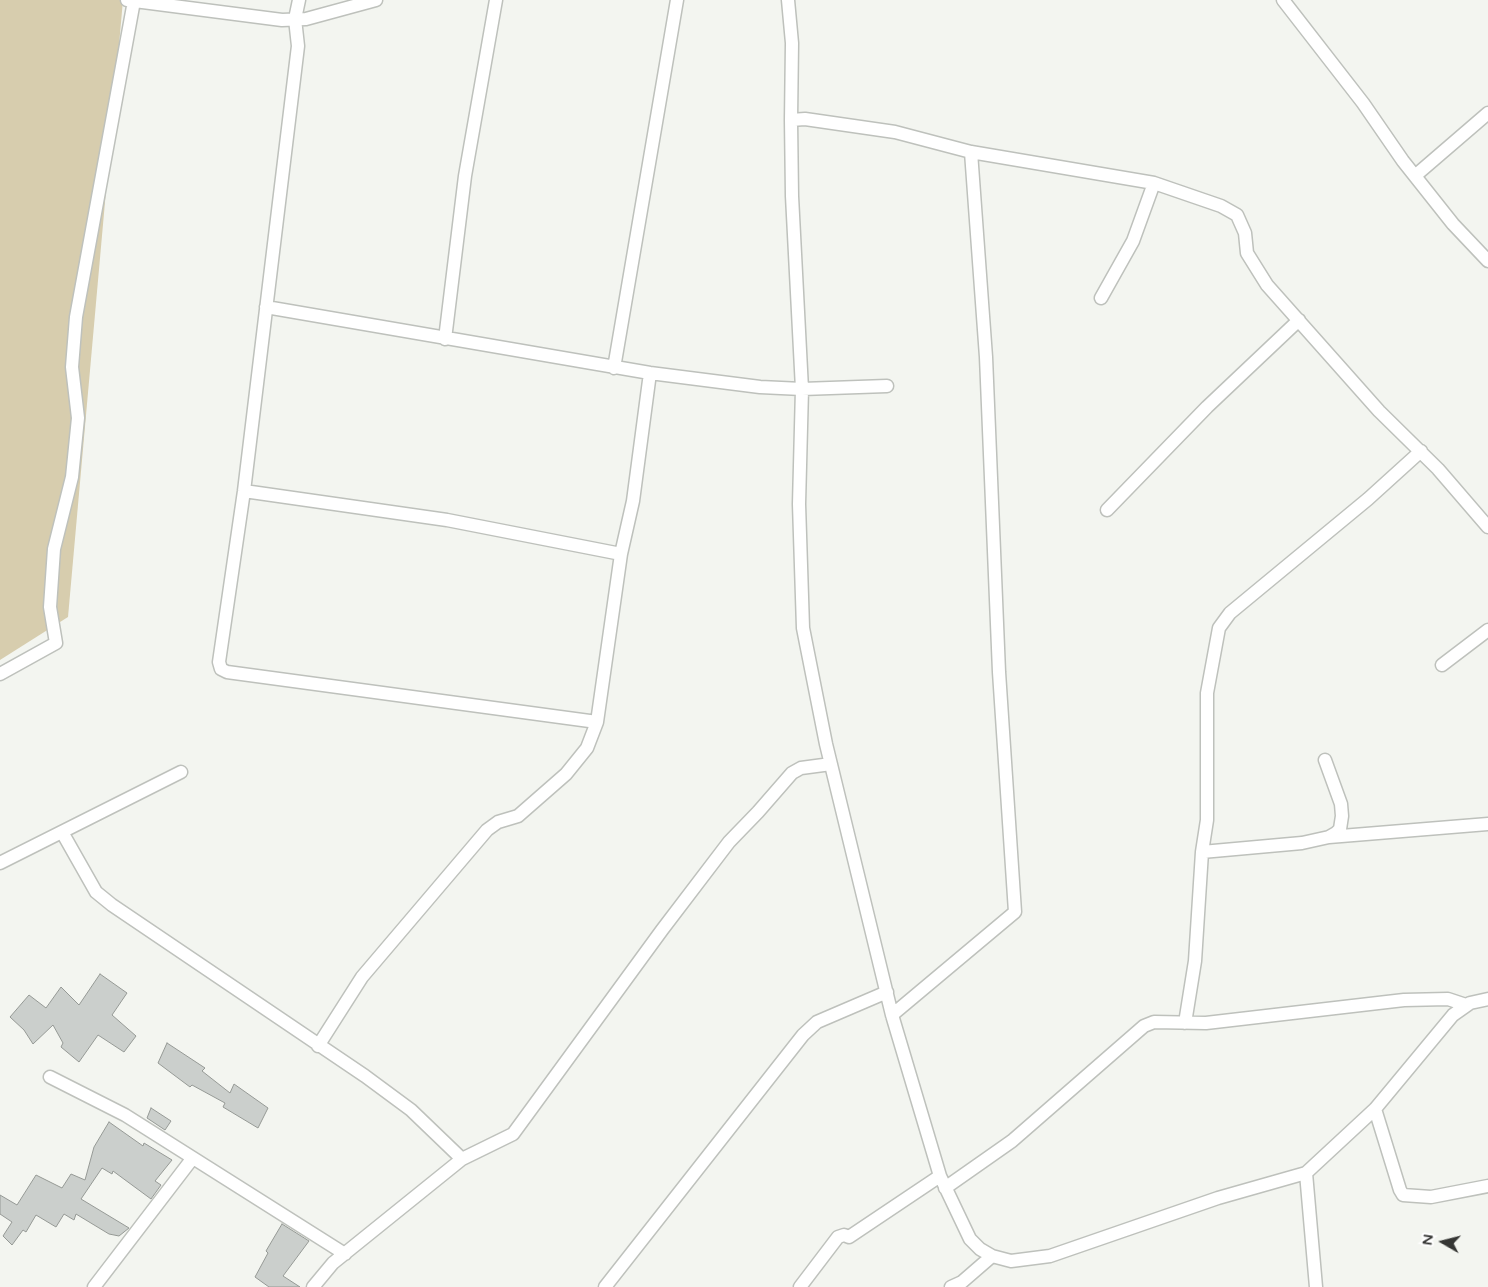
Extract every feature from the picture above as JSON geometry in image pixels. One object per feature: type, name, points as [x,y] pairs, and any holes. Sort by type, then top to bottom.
[{"type":"street","points":[[299,0],[296,19],[298,46],[244,491],[219,662],[221,669],[226,672],[597,722]]},
{"type":"street","points":[[0,674],[56,642],[50,607],[54,549],[72,476],[78,418],[72,366],[76,317],[130,1],[306,19],[376,0]]},
{"type":"street","points":[[445,340],[465,176],[496,0]]},
{"type":"street","points":[[614,368],[677,0]]},
{"type":"street","points":[[788,0],[792,43],[790,120],[802,389],[799,504],[803,628],[831,764],[892,1015],[940,1176],[970,1239],[980,1249],[992,1256],[1011,1261],[1050,1256],[1218,1198],[1306,1172],[1375,1109],[1453,1015],[1466,1005],[1488,999]]},
{"type":"street","points":[[1283,0],[1453,224],[1488,261]]},
{"type":"street","points":[[1416,174],[1488,113]]},
{"type":"street","points":[[790,120],[805,119],[895,132],[971,152],[1154,184],[1221,206],[1237,215],[1245,233],[1247,253],[1267,285],[1379,411],[1420,451],[1488,527]]},
{"type":"street","points":[[892,1015],[1015,912],[1000,672],[986,357],[971,152]]},
{"type":"street","points":[[1101,298],[1129,249],[1154,184]]},
{"type":"street","points":[[266,307],[445,340],[614,368],[760,387],[802,389],[887,386]]},
{"type":"street","points":[[1107,510],[1207,407],[1298,320]]},
{"type":"street","points":[[318,1046],[362,977],[487,830],[498,822],[518,816],[566,774],[588,748],[597,722],[621,554],[633,501],[650,373]]},
{"type":"street","points":[[1185,1024],[1195,962],[1202,852],[1207,820],[1207,692],[1218,628],[1230,613],[1368,499],[1420,451]]},
{"type":"street","points":[[244,491],[448,520],[621,554]]},
{"type":"street","points":[[1442,665],[1488,630]]},
{"type":"street","points":[[1325,760],[1341,804],[1342,816],[1340,829],[1329,837]]},
{"type":"street","points":[[313,1287],[345,1254],[462,1159],[513,1134],[662,930],[729,842],[792,773],[801,768],[831,764]]},
{"type":"street","points":[[0,863],[181,772]]},
{"type":"street","points":[[1202,852],[1302,842],[1329,837],[1488,824]]},
{"type":"street","points":[[62,832],[96,892],[412,1110],[462,1159]]},
{"type":"street","points":[[605,1287],[803,1035],[817,1022],[887,992]]},
{"type":"street","points":[[945,1188],[1012,1140],[1144,1026],[1154,1022],[1185,1024],[1287,1015],[1404,1000],[1448,999],[1466,1005]]},
{"type":"street","points":[[50,1077],[124,1115],[345,1254]]},
{"type":"street","points":[[1375,1109],[1403,1195],[1431,1197],[1488,1186]]},
{"type":"street","points":[[94,1287],[192,1159]]},
{"type":"street","points":[[1306,1172],[1316,1287]]},
{"type":"street","points":[[800,1287],[838,1237],[844,1235],[849,1237],[940,1176]]},
{"type":"street","points":[[952,1287],[962,1282],[992,1256]]},
{"type":"shaded area","points":[[0,0],[123,0],[68,617],[0,660]]},
{"type":"building","points":[[100,974],[127,993],[112,1015],[136,1036],[124,1052],[98,1035],[79,1062],[61,1047],[63,1043],[53,1025],[33,1044],[24,1030],[10,1017],[29,995],[46,1008],[61,987],[79,1005]]},
{"type":"building","points":[[167,1043],[205,1068],[202,1071],[230,1093],[234,1084],[268,1108],[258,1128],[223,1107],[225,1103],[192,1085],[190,1087],[158,1063]]},
{"type":"building","points":[[151,1108],[171,1121],[165,1130],[147,1118]]},
{"type":"building","points":[[109,1122],[143,1146],[144,1143],[172,1160],[155,1181],[161,1185],[151,1199],[113,1171],[112,1174],[102,1168],[81,1199],[129,1228],[119,1236],[109,1234],[76,1214],[74,1220],[64,1214],[56,1227],[36,1215],[26,1232],[23,1230],[12,1245],[3,1236],[12,1222],[0,1214],[0,1195],[17,1205],[36,1175],[62,1188],[71,1174],[85,1180],[94,1147]]},
{"type":"building","points":[[282,1224],[309,1241],[283,1276],[300,1287],[269,1287],[255,1277],[268,1253],[266,1251]]}]
